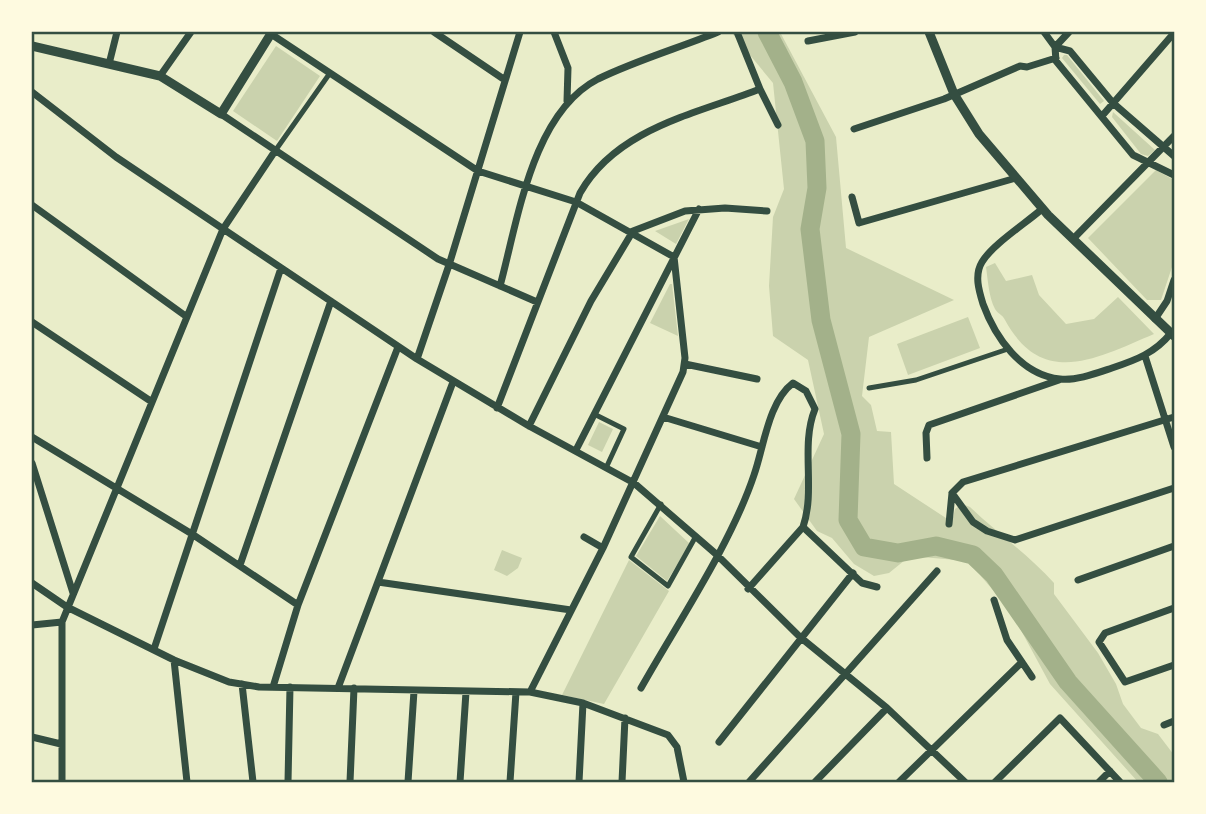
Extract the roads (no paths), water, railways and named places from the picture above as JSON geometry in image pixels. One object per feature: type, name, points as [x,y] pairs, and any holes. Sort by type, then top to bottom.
[{"type":"street","points":[[109,64],[117,32]]},
{"type":"street","points":[[160,76],[191,32]]},
{"type":"street","points":[[434,32],[505,80]]},
{"type":"street","points":[[416,359],[449,265],[520,32]]},
{"type":"street","points":[[554,32],[568,68],[567,101]]},
{"type":"street","points":[[500,286],[541,145],[567,101],[597,79],[706,34],[718,32]]},
{"type":"street","points":[[737,32],[778,125]]},
{"type":"street","points":[[808,41],[855,32]]},
{"type":"street","points":[[927,458],[926,433],[929,425],[1061,380],[1097,373],[1145,356],[1173,335],[1042,209],[973,126],[954,94],[929,32]]},
{"type":"street","points":[[1044,32],[1055,47],[1056,58],[1133,155],[1174,175]]},
{"type":"street","points":[[1055,47],[1069,32]]},
{"type":"street","points":[[221,114],[271,33],[478,171],[528,184],[576,202],[632,231],[674,257]]},
{"type":"street","points":[[1102,116],[1174,33]]},
{"type":"street","points":[[32,46],[160,76],[449,265],[537,302]]},
{"type":"street","points":[[1055,47],[1070,51],[1113,103],[1174,156]]},
{"type":"street","points":[[854,129],[989,81],[994,75],[1056,58]]},
{"type":"street","points":[[62,782],[62,622],[67,607],[223,229],[330,73]]},
{"type":"street","points":[[497,408],[576,202],[595,170],[622,148],[673,120],[760,89]]},
{"type":"street","points":[[32,92],[116,156],[416,359],[497,408],[634,483],[716,554],[748,589],[800,637],[887,708],[965,782]]},
{"type":"street","points":[[1073,239],[1151,164],[1174,136]]},
{"type":"street","points":[[852,197],[859,223],[1016,178]]},
{"type":"street","points":[[32,205],[187,317]]},
{"type":"street","points":[[576,450],[699,209]]},
{"type":"street","points":[[529,426],[591,301],[632,231],[665,216],[699,209],[767,211]]},
{"type":"street","points":[[1042,209],[987,255],[979,269],[978,285],[984,305],[1008,349],[1037,372],[1061,380]]},
{"type":"street","points":[[530,692],[634,483],[685,364],[674,257]]},
{"type":"street","points":[[153,649],[281,268]]},
{"type":"street","points":[[1155,319],[1167,301],[1174,280]]},
{"type":"street","points":[[240,565],[331,301]]},
{"type":"street","points":[[32,322],[152,402]]},
{"type":"street","points":[[273,687],[298,605],[398,346]]},
{"type":"street","points":[[869,388],[916,380],[1008,349]]},
{"type":"street","points":[[1145,356],[1174,447]]},
{"type":"street","points":[[685,364],[757,379]]},
{"type":"street","points":[[338,688],[453,382]]},
{"type":"street","points":[[641,688],[716,554],[753,478],[762,447],[785,390],[793,383],[801,386],[815,410],[809,424],[809,512],[803,527],[748,589]]},
{"type":"street","points":[[594,414],[624,429],[606,467]]},
{"type":"street","points":[[663,417],[762,447]]},
{"type":"street","points":[[949,524],[952,493],[963,482],[1174,417]]},
{"type":"street","points":[[32,437],[192,534],[298,605]]},
{"type":"street","points":[[32,463],[73,594]]},
{"type":"street","points":[[952,493],[973,522],[987,531],[1015,540],[1174,488]]},
{"type":"street","points":[[661,504],[631,557],[668,586],[696,536]]},
{"type":"street","points":[[803,527],[862,583],[877,587]]},
{"type":"street","points":[[584,537],[603,548]]},
{"type":"street","points":[[1078,580],[1174,546]]},
{"type":"street","points":[[749,782],[937,571]]},
{"type":"street","points":[[719,742],[853,573]]},
{"type":"street","points":[[378,582],[571,610]]},
{"type":"street","points":[[32,583],[67,607],[174,660],[242,684],[414,691],[530,692],[583,703],[659,729],[668,735],[677,747],[684,782]]},
{"type":"street","points":[[994,600],[1007,640],[1032,677]]},
{"type":"street","points":[[1174,608],[1100,637],[1099,642],[1125,682],[1174,665]]},
{"type":"street","points":[[32,625],[62,622]]},
{"type":"street","points":[[174,660],[187,782]]},
{"type":"street","points":[[899,782],[1021,663]]},
{"type":"street","points":[[242,684],[253,782]]},
{"type":"street","points":[[288,782],[290,687]]},
{"type":"street","points":[[349,782],[354,688]]},
{"type":"street","points":[[408,782],[414,691]]},
{"type":"street","points":[[460,782],[466,692]]},
{"type":"street","points":[[510,782],[516,692]]},
{"type":"street","points":[[579,782],[583,703]]},
{"type":"street","points":[[815,782],[887,708]]},
{"type":"street","points":[[622,782],[625,718]]},
{"type":"street","points":[[995,782],[1060,718],[1120,782]]},
{"type":"street","points":[[1164,725],[1174,722]]},
{"type":"street","points":[[32,737],[61,744]]},
{"type":"street","points":[[1099,782],[1110,771]]},
{"type":"waterway","points":[[767,32],[793,82],[815,141],[817,188],[810,229],[821,320],[851,434],[848,520],[864,547],[898,553],[936,546],[973,555],[994,575],[1068,682],[1158,782]]}]
